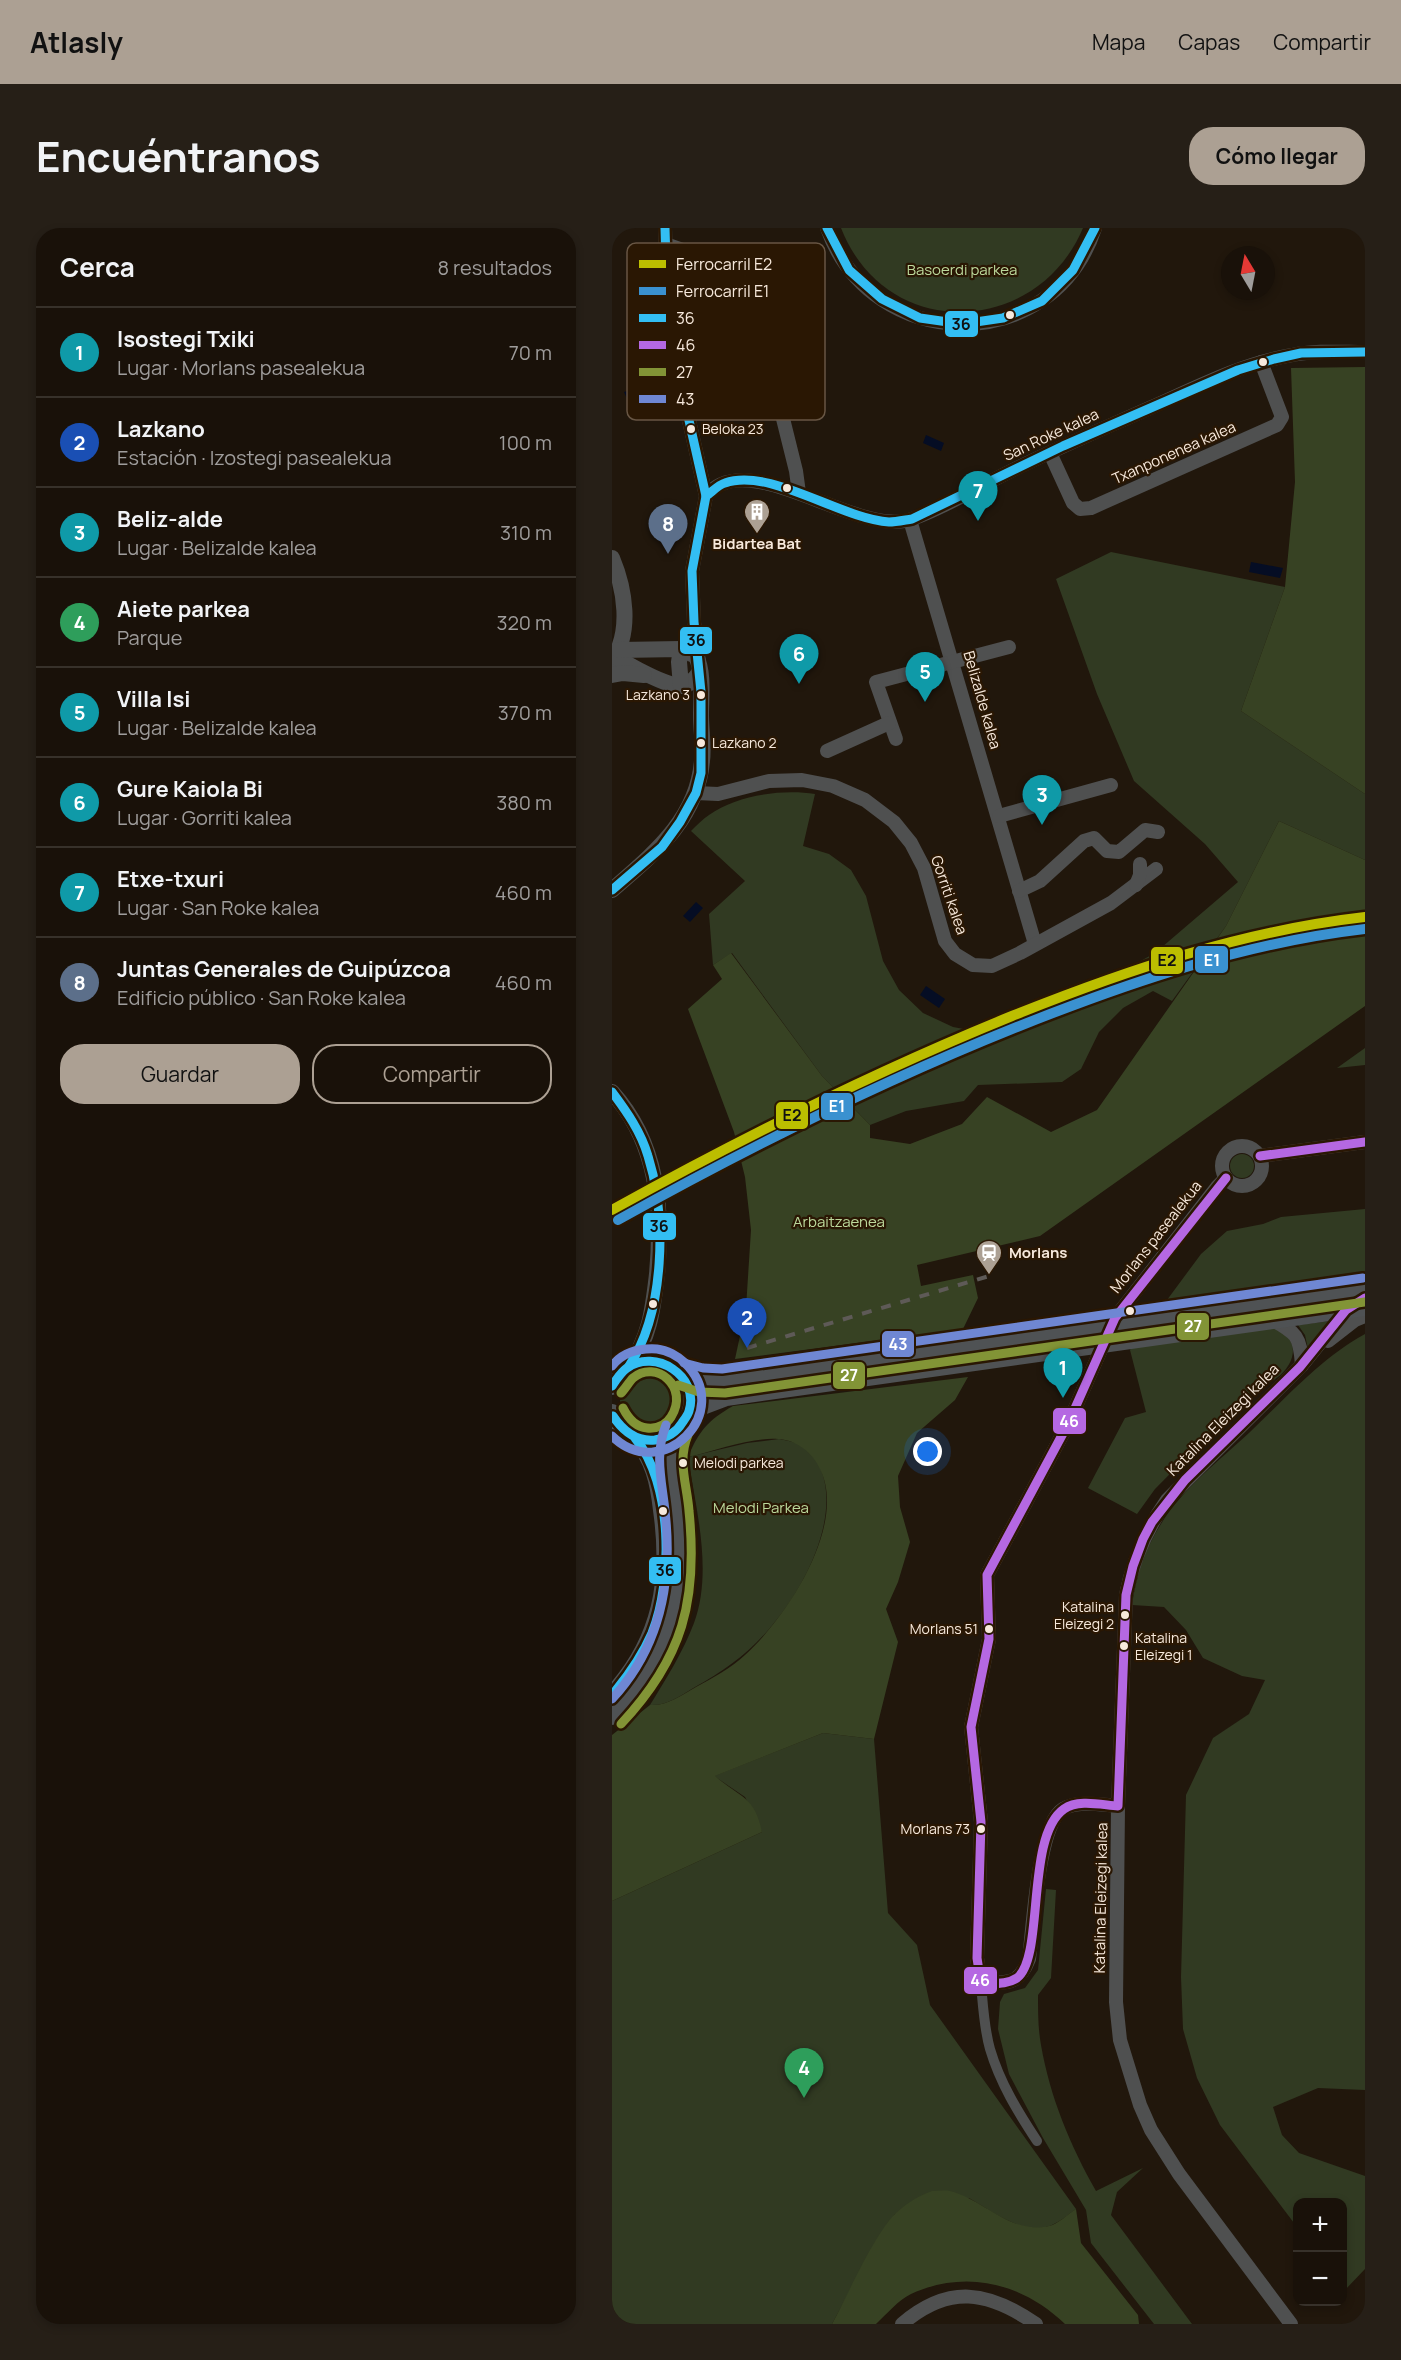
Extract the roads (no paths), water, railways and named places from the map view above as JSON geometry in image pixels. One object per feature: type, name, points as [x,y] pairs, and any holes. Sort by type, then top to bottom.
[{"type":"main road","points":[[689,1411],[726,1397],[908,1364],[1269,1311],[1365,1290]]},
{"type":"main road","points":[[1269,1311],[1365,1307]]},
{"type":"main road","points":[[617,1377],[646,1360],[664,1362],[681,1374],[701,1380],[723,1381],[908,1364]]},
{"type":"main road","points":[[612,1716],[651,1670],[667,1637],[678,1600],[682,1562],[670,1454],[676,1430],[689,1411],[689,1391],[681,1374]]},
{"type":"main road","points":[[612,1415],[622,1429],[635,1438],[648,1453],[655,1469],[665,1532],[666,1580],[659,1615],[645,1648],[629,1675],[612,1695]]},
{"type":"main road","points":[[635,1438],[661,1439],[676,1430]]},
{"type":"street","points":[[665,228],[666,243]]},
{"type":"street","points":[[827,228],[844,264],[867,288],[888,304],[912,316],[944,323],[978,324],[1027,311],[1047,297],[1082,262],[1095,228]]},
{"type":"street","name":"San Roke kalea","points":[[706,496],[712,488],[722,483],[745,481],[789,488],[882,521],[910,520],[1050,453],[1195,388],[1261,362],[1312,352],[1365,352]]},
{"type":"street","name":"Txanponenea kalea","points":[[1050,453],[1072,503],[1080,509],[1091,508],[1277,425],[1282,417],[1280,408],[1261,362]]},
{"type":"street","points":[[612,890],[662,847],[680,822],[696,793],[703,760],[692,571],[706,496],[689,420]]},
{"type":"street","points":[[783,420],[799,493]]},
{"type":"street","name":"Belizalde kalea","points":[[910,520],[1035,944]]},
{"type":"street","points":[[612,558],[619,574],[624,628],[615,656]]},
{"type":"street","points":[[681,686],[679,662],[681,648],[694,622]]},
{"type":"street","points":[[624,628],[635,641],[649,650]]},
{"type":"street","points":[[896,739],[876,682],[1009,647]]},
{"type":"street","points":[[615,656],[649,650],[681,648],[696,656],[699,667],[690,683],[681,686]]},
{"type":"street","points":[[615,656],[632,667],[681,686],[691,698],[701,719]]},
{"type":"street","points":[[612,675],[623,673],[650,675]]},
{"type":"street","points":[[827,750],[889,723]]},
{"type":"street","name":"Gorriti kalea","points":[[696,793],[718,794],[769,781],[802,780],[833,786],[866,800],[894,822],[911,843],[924,868],[945,941],[955,954],[973,965],[992,966],[1035,944],[1111,903],[1156,869]]},
{"type":"street","points":[[999,816],[1111,785]]},
{"type":"street","points":[[1020,891],[1040,881],[1083,841],[1094,838],[1107,851],[1119,852],[1145,830],[1158,832]]},
{"type":"street","points":[[1136,885],[1140,875],[1140,864]]},
{"type":"street","points":[[612,1092],[637,1127],[650,1159],[657,1186],[660,1219],[659,1254],[651,1320],[643,1344],[617,1377]]},
{"type":"street","points":[[1260,1156],[1365,1142]]},
{"type":"street","points":[[1248,1147],[1260,1156],[1262,1168],[1260,1175],[1250,1185],[1237,1185],[1226,1178],[1222,1163],[1228,1151],[1248,1147]]},
{"type":"street","name":"Morlans pasealekua","points":[[981,1984],[977,1958],[981,1822],[971,1727],[989,1639],[987,1575],[1068,1424],[1096,1358],[1121,1309],[1226,1178]]},
{"type":"street","name":"Katalina Eleizegi kalea","points":[[1291,2324],[1179,2174],[1151,2130],[1130,2075],[1120,2040],[1116,2002],[1118,1806],[1126,1595],[1131,1569],[1140,1547],[1150,1524],[1167,1500],[1302,1365],[1346,1309],[1365,1298]]},
{"type":"street","points":[[1269,1311],[1292,1330],[1300,1342],[1302,1365]]},
{"type":"street","points":[[1302,1365],[1334,1336],[1355,1320],[1365,1316]]},
{"type":"street","points":[[651,1320],[655,1342],[664,1362]]},
{"type":"street","points":[[1037,2141],[1016,2109],[989,2048],[981,1984],[1014,1981],[1023,1975],[1029,1959],[1044,1841],[1052,1820],[1071,1805],[1118,1806]]},
{"type":"street","points":[[902,2324],[926,2306],[957,2296],[977,2296],[997,2301],[1036,2324]]},
{"type":"water","points":[[926,435],[944,443],[941,451],[923,443]]},
{"type":"water","points":[[1251,562],[1283,568],[1280,578],[1249,572]]},
{"type":"water","points":[[696,902],[703,908],[690,922],[683,916]]},
{"type":"water","points":[[926,986],[945,999],[939,1008],[920,995]]},
{"type":"railway","points":[[747,1348],[989,1276]]},
{"type":"rail line","name":"E2","points":[[612,1210],[710,1157],[859,1083],[961,1037],[1055,999],[1142,968],[1230,942],[1319,923],[1365,917]]},
{"type":"rail line","name":"E1","points":[[618,1220],[716,1167],[865,1093],[1059,1010],[1188,966],[1232,954],[1320,935],[1365,929]]},
{"type":"place","name":"Beloka 23","points":[[691,429]]},
{"type":"place","name":"Etxe-txuri","points":[[978,521]]},
{"type":"place","name":"Bidartea Bat","points":[[757,535]]},
{"type":"place","name":"Juntas Generales de Guipúzcoa","points":[[668,554]]},
{"type":"place","name":"Gure Kaiola Bi","points":[[799,684]]},
{"type":"place","name":"Lazkano 3","points":[[701,695]]},
{"type":"place","name":"Villa Isi","points":[[925,702]]},
{"type":"place","name":"Lazkano 2","points":[[701,743]]},
{"type":"place","name":"Beliz-alde","points":[[1042,825]]},
{"type":"place","name":"Morlans","points":[[989,1276]]},
{"type":"place","name":"Lazkano","points":[[747,1348]]},
{"type":"place","name":"Isostegi Txiki","points":[[1063,1398]]},
{"type":"place","name":"Melodi parkea","points":[[683,1463]]},
{"type":"place","name":"Katalina Eleizegi 2","points":[[1125,1615]]},
{"type":"place","name":"Morlans 51","points":[[989,1629]]},
{"type":"place","name":"Katalina Eleizegi 1","points":[[1124,1646]]},
{"type":"place","name":"Morlans 73","points":[[981,1829]]},
{"type":"place","name":"Aiete parkea","points":[[804,2098]]},
{"type":"park label","name":"Basoerdi parkea","points":[[962,270]]},
{"type":"park label","name":"Arbaitzaenea","points":[[839,1222]]},
{"type":"park label","name":"Melodi Parkea","points":[[761,1508]]}]
